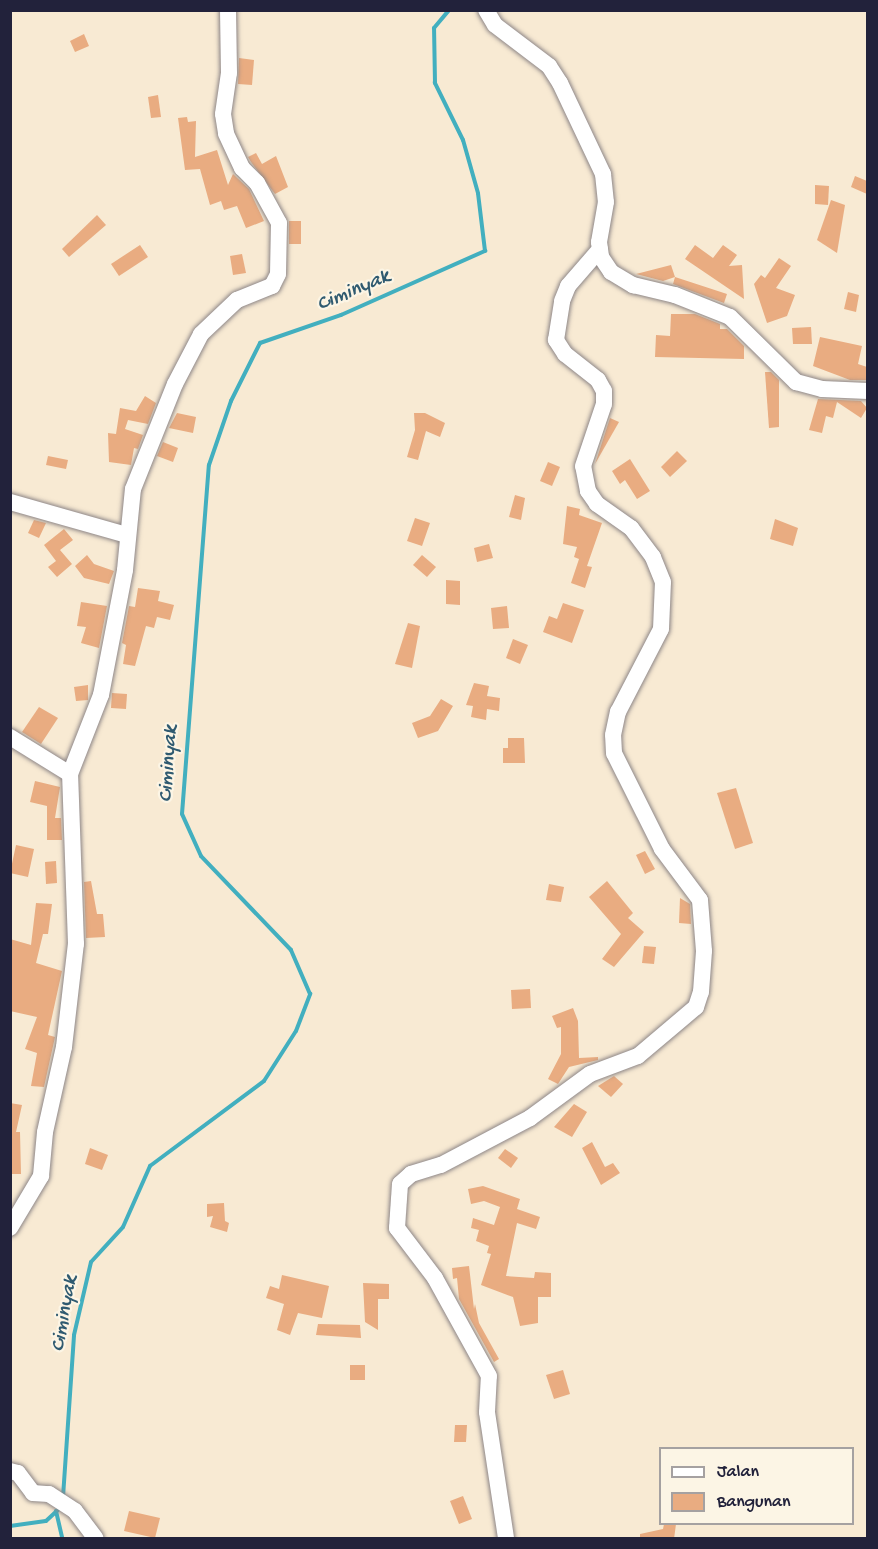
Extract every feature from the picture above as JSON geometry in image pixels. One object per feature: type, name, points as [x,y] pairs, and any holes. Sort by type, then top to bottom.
[{"type":"street","points":[[10,1228],[41,1176],[45,1132],[71,1003],[76,914],[70,774],[101,695],[121,593],[136,480],[175,384],[201,334],[237,300],[272,286],[278,274],[279,223],[257,183],[242,168],[226,133],[223,114],[229,73],[228,10]]},
{"type":"street","points":[[486,10],[495,25],[549,66],[560,82],[603,174],[607,192],[600,249],[604,264],[619,278],[730,318],[796,382],[822,389],[867,391]]},
{"type":"street","points":[[506,1539],[487,1412],[489,1376],[435,1278],[397,1228],[399,1184],[411,1174],[441,1165],[530,1118],[590,1074],[638,1056],[696,1007],[701,992],[700,900],[662,849],[614,753],[618,712],[661,629],[663,582],[653,556],[631,528],[597,504],[588,492],[583,466],[604,404],[604,390],[598,380],[565,354],[556,340],[562,301],[568,286],[600,249]]},
{"type":"street","points":[[10,502],[127,535]]},
{"type":"street","points":[[10,738],[70,774]]},
{"type":"street","points":[[10,1471],[18,1473],[33,1493],[49,1494],[75,1511],[95,1539]]},
{"type":"building","points":[[84,34],[89,46],[75,52],[70,41]]},
{"type":"building","points":[[239,58],[254,60],[252,85],[238,84]]},
{"type":"building","points":[[158,95],[161,117],[151,118],[148,97]]},
{"type":"building","points":[[187,117],[188,122],[196,121],[195,157],[217,150],[228,185],[233,174],[249,189],[264,221],[246,228],[237,206],[224,210],[221,201],[210,205],[200,169],[185,170],[178,118]]},
{"type":"building","points":[[256,153],[262,164],[276,156],[288,187],[275,194],[248,157]]},
{"type":"building","points":[[855,176],[867,181],[867,194],[851,187]]},
{"type":"building","points":[[815,185],[829,186],[828,205],[815,204]]},
{"type":"building","points":[[831,200],[845,205],[837,253],[817,240]]},
{"type":"building","points":[[97,215],[106,225],[69,257],[62,249]]},
{"type":"building","points":[[289,221],[301,221],[301,244],[289,244]]},
{"type":"building","points":[[140,245],[148,257],[119,276],[111,264]]},
{"type":"building","points":[[695,245],[713,258],[723,245],[737,255],[729,266],[742,265],[744,299],[685,259]]},
{"type":"building","points":[[242,254],[246,273],[233,275],[230,256]]},
{"type":"building","points":[[779,258],[791,266],[776,288],[795,295],[787,316],[767,323],[754,284],[761,275],[765,278]]},
{"type":"building","points":[[671,265],[675,277],[663,281],[636,274]]},
{"type":"building","points":[[675,277],[727,294],[724,303],[673,284]]},
{"type":"building","points":[[848,292],[859,295],[856,312],[844,309]]},
{"type":"building","points":[[671,314],[695,314],[720,324],[720,329],[727,329],[744,346],[744,359],[655,357],[656,335],[670,336]]},
{"type":"building","points":[[811,327],[812,344],[793,344],[792,328]]},
{"type":"building","points":[[820,337],[862,346],[858,364],[867,367],[867,380],[850,380],[813,366]]},
{"type":"building","points":[[765,372],[771,372],[779,380],[779,427],[769,428]]},
{"type":"building","points":[[145,396],[156,403],[148,424],[128,420],[125,429],[143,435],[138,449],[134,448],[131,465],[109,462],[108,433],[116,434],[120,408],[136,411]]},
{"type":"building","points":[[818,399],[861,401],[867,408],[861,418],[837,402],[833,418],[826,416],[822,433],[809,430]]},
{"type":"building","points":[[177,413],[196,417],[193,433],[169,428]]},
{"type":"building","points":[[414,413],[425,413],[445,423],[440,437],[426,431],[418,460],[407,457],[415,430]]},
{"type":"building","points":[[610,418],[619,422],[595,464]]},
{"type":"building","points":[[163,442],[178,448],[173,462],[157,456]]},
{"type":"building","points":[[677,451],[687,461],[670,477],[661,467]]},
{"type":"building","points":[[48,456],[68,460],[66,469],[46,465]]},
{"type":"building","points":[[630,459],[650,491],[637,499],[625,480],[620,484],[612,471]]},
{"type":"building","points":[[548,462],[560,467],[552,486],[540,481]]},
{"type":"building","points":[[515,495],[525,498],[521,520],[509,517]]},
{"type":"building","points":[[567,506],[580,509],[579,515],[602,523],[587,566],[592,567],[585,588],[571,583],[579,559],[574,557],[577,547],[563,544]]},
{"type":"building","points":[[415,518],[430,523],[422,546],[407,541]]},
{"type":"building","points":[[775,519],[798,528],[793,546],[770,539]]},
{"type":"building","points":[[34,520],[46,523],[39,538],[28,533]]},
{"type":"building","points":[[64,529],[73,540],[60,550],[72,564],[57,577],[48,567],[56,561],[44,545]]},
{"type":"building","points":[[489,544],[493,558],[477,562],[474,548]]},
{"type":"building","points":[[87,555],[94,564],[114,571],[109,584],[84,578],[75,566]]},
{"type":"building","points":[[422,555],[436,567],[427,577],[413,565]]},
{"type":"building","points":[[446,580],[460,581],[460,605],[446,604]]},
{"type":"building","points":[[138,588],[160,591],[158,601],[174,605],[170,620],[157,617],[154,628],[146,626],[135,666],[123,664],[126,645],[122,643],[129,606],[135,607]]},
{"type":"building","points":[[81,602],[107,606],[99,648],[81,643],[86,627],[77,626]]},
{"type":"building","points":[[563,603],[584,610],[572,643],[543,632],[549,616],[557,619]]},
{"type":"building","points":[[507,606],[509,628],[493,629],[491,608]]},
{"type":"building","points":[[408,623],[420,626],[412,668],[395,664]]},
{"type":"building","points":[[513,639],[528,645],[520,664],[506,658]]},
{"type":"building","points":[[474,683],[489,686],[487,696],[500,698],[499,711],[487,709],[486,720],[471,717],[473,706],[466,705]]},
{"type":"building","points":[[88,685],[88,700],[76,701],[74,687]]},
{"type":"building","points":[[112,693],[127,694],[126,709],[111,708]]},
{"type":"building","points":[[441,699],[453,706],[438,731],[418,738],[412,723],[430,716]]},
{"type":"building","points":[[39,707],[58,718],[41,744],[22,732]]},
{"type":"building","points":[[508,738],[524,738],[525,763],[503,763],[503,748],[508,748]]},
{"type":"building","points":[[35,781],[60,787],[55,818],[61,818],[62,840],[47,840],[47,806],[30,802]]},
{"type":"building","points":[[736,788],[753,843],[735,849],[717,793]]},
{"type":"building","points":[[16,845],[34,849],[28,877],[10,873]]},
{"type":"building","points":[[645,851],[655,869],[645,874],[636,855]]},
{"type":"building","points":[[56,861],[57,883],[46,884],[45,862]]},
{"type":"building","points":[[91,881],[97,914],[103,914],[105,937],[86,938],[84,882]]},
{"type":"building","points":[[607,881],[633,913],[628,918],[644,932],[614,967],[602,959],[621,934],[589,897]]},
{"type":"building","points":[[549,884],[564,887],[561,902],[546,900]]},
{"type":"building","points":[[680,898],[690,904],[691,924],[679,923]]},
{"type":"building","points":[[36,903],[52,904],[48,934],[43,934],[36,963],[62,971],[48,1035],[55,1037],[44,1087],[31,1086],[37,1053],[25,1049],[37,1017],[10,1011],[10,939],[31,945]]},
{"type":"building","points":[[644,946],[656,947],[654,964],[642,963]]},
{"type":"building","points":[[530,989],[531,1008],[512,1009],[511,990]]},
{"type":"building","points":[[573,1008],[578,1021],[579,1058],[598,1057],[598,1060],[569,1067],[558,1084],[548,1079],[561,1054],[561,1027],[557,1028],[552,1016]]},
{"type":"building","points":[[614,1076],[623,1084],[611,1097],[598,1086]]},
{"type":"building","points":[[10,1103],[22,1105],[16,1132],[20,1132],[21,1174],[10,1174]]},
{"type":"building","points":[[574,1104],[587,1112],[572,1137],[554,1127]]},
{"type":"building","points":[[592,1142],[605,1167],[613,1163],[620,1173],[601,1185],[582,1148]]},
{"type":"building","points":[[90,1148],[108,1155],[102,1170],[85,1164]]},
{"type":"building","points":[[505,1149],[518,1158],[511,1168],[498,1158]]},
{"type":"building","points":[[483,1186],[520,1199],[517,1209],[540,1217],[536,1229],[517,1223],[506,1276],[534,1278],[535,1272],[551,1273],[551,1297],[538,1297],[538,1323],[520,1326],[513,1297],[481,1285],[491,1254],[487,1253],[489,1246],[476,1241],[479,1230],[471,1228],[473,1218],[494,1225],[500,1207],[484,1201],[471,1204],[468,1189]]},
{"type":"building","points":[[224,1203],[225,1221],[229,1223],[227,1232],[210,1227],[213,1216],[207,1217],[207,1204]]},
{"type":"building","points":[[469,1266],[474,1309],[475,1304],[479,1323],[499,1359],[494,1362],[459,1299],[457,1278],[453,1279],[452,1268]]},
{"type":"building","points":[[282,1275],[329,1286],[322,1318],[298,1313],[290,1335],[277,1330],[284,1304],[266,1298],[270,1286],[279,1289]]},
{"type":"building","points":[[363,1283],[389,1284],[389,1299],[378,1299],[378,1330],[365,1322]]},
{"type":"building","points":[[318,1324],[360,1325],[361,1338],[316,1335]]},
{"type":"building","points":[[350,1365],[365,1365],[365,1380],[350,1380]]},
{"type":"building","points":[[563,1370],[570,1394],[554,1399],[546,1375]]},
{"type":"building","points":[[455,1425],[467,1425],[466,1442],[454,1442]]},
{"type":"building","points":[[463,1496],[472,1519],[459,1524],[450,1501]]},
{"type":"building","points":[[129,1511],[160,1518],[155,1538],[124,1531]]},
{"type":"building","points":[[664,1525],[676,1525],[674,1539],[640,1539],[640,1534],[663,1529]]},
{"type":"waterway","name":"Ciminyak","points":[[63,1497],[74,1335],[91,1262],[123,1227],[150,1166],[264,1081],[296,1031],[310,994],[291,950],[201,856],[182,814],[209,465],[231,401],[260,343],[341,315],[485,251],[478,193],[463,140],[435,83],[434,28],[449,10]]},
{"type":"waterway","name":"Ciminyak","points":[[10,1526],[46,1521],[61,1507]]},
{"type":"waterway","points":[[56,1511],[62,1538]]}]
